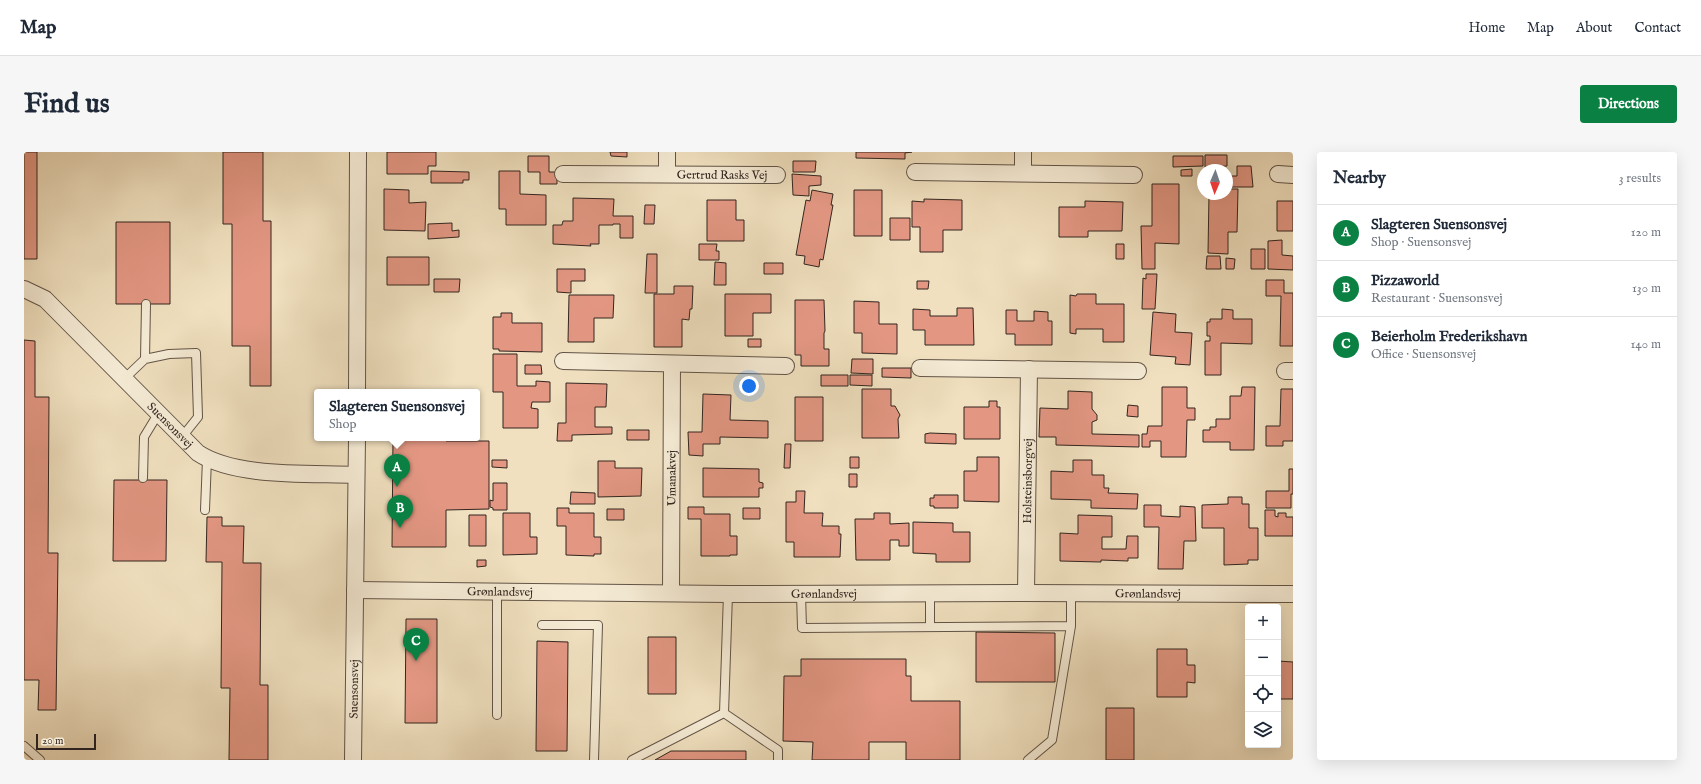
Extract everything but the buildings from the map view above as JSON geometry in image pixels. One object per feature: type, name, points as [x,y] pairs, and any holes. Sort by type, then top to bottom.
[{"type":"street","points":[[357,389],[358,152]]},
{"type":"street","name":"Gertrud Rasks Vej","points":[[667,152],[667,174]]},
{"type":"street","points":[[1023,152],[1023,173]]},
{"type":"street","points":[[915,172],[1134,175]]},
{"type":"street","name":"Gertrud Rasks Vej","points":[[563,174],[777,174]]},
{"type":"street","name":"Suensonsvej","points":[[24,289],[45,299],[158,414],[198,453],[207,459],[221,465],[254,471],[356,475]]},
{"type":"street","points":[[563,361],[786,366]]},
{"type":"street","name":"Umanakvej","points":[[671,593],[672,364]]},
{"type":"street","points":[[920,368],[1138,371]]},
{"type":"street","name":"Holsteinsborgvej","points":[[1026,592],[1030,369]]},
{"type":"street","name":"Suensonsvej","points":[[353,760],[356,441]]},
{"type":"street","name":"Grønlandsvej","points":[[355,590],[728,594],[1026,592],[1293,594]]},
{"type":"lane","points":[[145,359],[146,304]]},
{"type":"lane","points":[[124,379],[145,359],[169,354],[196,353],[198,417],[182,437]]},
{"type":"lane","points":[[144,478],[144,438],[158,414]]},
{"type":"lane","points":[[205,510],[207,459]]},
{"type":"lane","points":[[497,592],[497,715]]},
{"type":"lane","points":[[930,593],[930,627]]},
{"type":"lane","points":[[1028,760],[1052,740],[1071,626],[1071,593]]},
{"type":"lane","points":[[724,713],[728,594]]},
{"type":"lane","points":[[801,594],[802,628],[1071,626]]},
{"type":"lane","points":[[542,625],[598,625],[594,760]]},
{"type":"lane","points":[[632,760],[724,713]]},
{"type":"lane","points":[[724,713],[778,750],[778,760]]},
{"type":"lane","points":[[24,746],[40,760]]},
{"type":"place","name":"Slagteren Suensonsvej","points":[[397,487]]},
{"type":"place","name":"Pizzaworld","points":[[400,528]]},
{"type":"place","name":"Beierholm Frederikshavn","points":[[416,661]]}]
